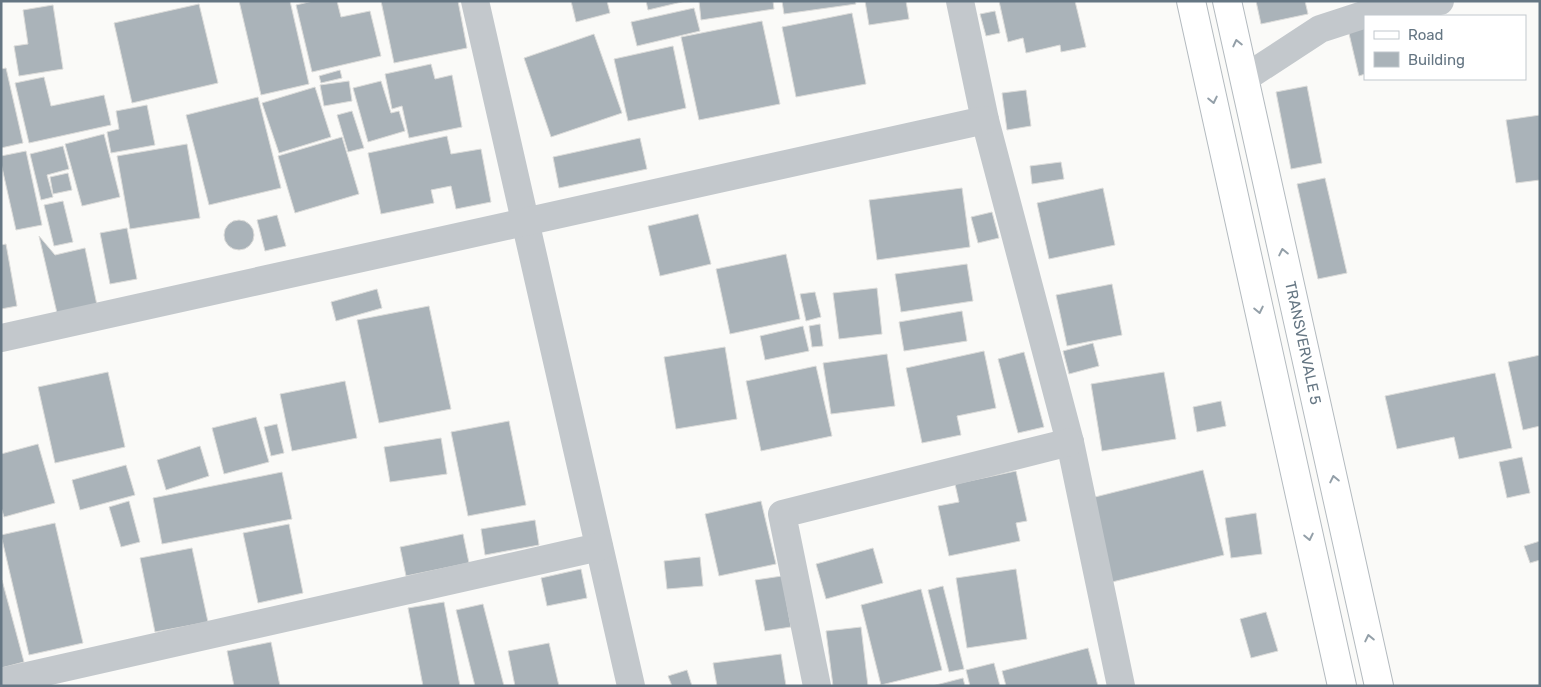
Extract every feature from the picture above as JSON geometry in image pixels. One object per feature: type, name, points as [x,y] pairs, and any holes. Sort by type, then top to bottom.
[{"type":"main road","points":[[1191,1],[1342,686]]},
{"type":"main road","name":"TRANSVERVALE 5","points":[[1227,1],[1379,686]]},
{"type":"street","points":[[475,1],[631,686]]},
{"type":"street","points":[[960,1],[985,120],[1070,442],[1121,686]]},
{"type":"street","points":[[1245,78],[1320,29],[1397,4],[1440,1]]},
{"type":"street","points":[[1,338],[985,120]]},
{"type":"street","points":[[817,686],[782,514],[1070,442]]},
{"type":"street","points":[[1,682],[600,547]]},
{"type":"building","points":[[239,1],[290,1],[309,84],[261,95]]},
{"type":"building","points":[[313,1],[337,1],[341,17],[370,11],[381,56],[312,72],[296,5]]},
{"type":"building","points":[[381,1],[458,1],[467,48],[394,63]]},
{"type":"building","points":[[571,1],[607,1],[610,13],[576,22]]},
{"type":"building","points":[[646,1],[686,1],[648,10]]},
{"type":"building","points":[[699,1],[773,1],[774,9],[701,20]]},
{"type":"building","points":[[782,1],[855,1],[856,4],[784,14]]},
{"type":"building","points":[[865,1],[906,1],[909,19],[869,25]]},
{"type":"building","points":[[999,1],[1075,1],[1086,47],[1061,52],[1060,45],[1026,53],[1023,38],[1008,42]]},
{"type":"building","points":[[1256,1],[1305,1],[1308,14],[1261,24]]},
{"type":"building","points":[[199,4],[218,83],[132,103],[114,23]]},
{"type":"building","points":[[53,5],[63,69],[19,76],[14,46],[28,44],[23,10]]},
{"type":"building","points":[[694,8],[700,31],[637,46],[631,22]]},
{"type":"building","points":[[995,11],[1000,33],[986,36],[980,14]]},
{"type":"building","points":[[852,13],[866,84],[796,97],[782,27]]},
{"type":"building","points":[[762,21],[780,104],[699,120],[681,37]]},
{"type":"building","points":[[1364,21],[1364,74],[1359,76],[1347,25]]},
{"type":"building","points":[[594,34],[622,113],[551,137],[524,58]]},
{"type":"building","points":[[673,46],[686,108],[628,121],[614,59]]},
{"type":"building","points":[[431,64],[435,79],[452,75],[462,127],[409,138],[402,106],[392,109],[385,74]]},
{"type":"building","points":[[6,68],[23,143],[1,148],[1,69]]},
{"type":"building","points":[[340,70],[342,78],[321,83],[319,76]]},
{"type":"building","points":[[44,77],[51,106],[104,95],[111,125],[29,143],[15,83]]},
{"type":"building","points":[[349,81],[352,101],[324,106],[320,85]]},
{"type":"building","points":[[381,81],[391,113],[399,111],[405,131],[368,142],[353,88]]},
{"type":"building","points":[[1307,86],[1322,163],[1291,169],[1276,92]]},
{"type":"building","points":[[315,87],[331,137],[279,153],[262,103]]},
{"type":"building","points":[[1026,90],[1031,126],[1007,130],[1002,93]]},
{"type":"building","points":[[258,97],[281,188],[209,205],[186,115]]},
{"type":"building","points":[[147,105],[155,145],[111,153],[107,132],[119,129],[116,111]]},
{"type":"building","points":[[352,111],[364,148],[348,152],[337,115]]},
{"type":"building","points":[[1540,115],[1540,180],[1516,183],[1506,120]]},
{"type":"building","points":[[104,134],[120,197],[82,206],[65,144]]},
{"type":"building","points":[[447,136],[451,154],[481,149],[491,202],[456,209],[451,186],[431,190],[434,203],[381,214],[368,153]]},
{"type":"building","points":[[342,137],[359,194],[295,213],[278,156]]},
{"type":"building","points":[[640,138],[647,169],[559,188],[553,157]]},
{"type":"building","points":[[187,144],[200,218],[130,229],[117,156]]},
{"type":"building","points":[[63,146],[69,169],[47,175],[53,197],[41,200],[30,154]]},
{"type":"building","points":[[26,151],[42,225],[16,230],[1,156]]},
{"type":"building","points":[[1061,162],[1064,179],[1032,184],[1030,166]]},
{"type":"building","points":[[68,173],[72,190],[53,194],[50,177]]},
{"type":"building","points":[[1325,178],[1347,273],[1318,279],[1297,184]]},
{"type":"building","points":[[962,188],[970,247],[877,260],[869,200]]},
{"type":"building","points":[[1103,188],[1115,245],[1049,259],[1037,203]]},
{"type":"building","points":[[63,201],[73,242],[54,246],[44,205]]},
{"type":"building","points":[[992,212],[999,238],[978,243],[971,217]]},
{"type":"building","points":[[698,214],[711,264],[660,276],[648,226]]},
{"type":"building","points":[[277,215],[286,246],[265,251],[257,220]]},
{"type":"building","points":[[239,220],[245,221],[253,229],[253,241],[245,249],[239,250],[233,249],[225,241],[224,235],[225,229],[233,221]]},
{"type":"building","points":[[127,228],[137,279],[110,284],[100,233]]},
{"type":"building","points":[[39,236],[55,255],[85,248],[97,305],[57,313]]},
{"type":"building","points":[[6,244],[17,306],[1,309],[1,245]]},
{"type":"building","points":[[786,254],[800,319],[730,334],[716,269]]},
{"type":"building","points":[[967,264],[973,301],[901,312],[895,274]]},
{"type":"building","points":[[1112,284],[1122,335],[1067,346],[1056,295]]},
{"type":"building","points":[[877,288],[882,334],[839,339],[833,293]]},
{"type":"building","points":[[377,289],[382,308],[336,321],[331,302]]},
{"type":"building","points":[[815,292],[821,317],[806,321],[800,294]]},
{"type":"building","points":[[429,306],[451,409],[379,423],[357,320]]},
{"type":"building","points":[[962,311],[967,341],[904,351],[899,322]]},
{"type":"building","points":[[820,324],[823,346],[812,347],[809,326]]},
{"type":"building","points":[[803,326],[809,351],[765,360],[760,336]]},
{"type":"building","points":[[1093,343],[1099,366],[1069,374],[1063,351]]},
{"type":"building","points":[[725,347],[737,419],[676,429],[664,357]]},
{"type":"building","points":[[984,351],[996,408],[957,416],[961,435],[922,443],[906,368]]},
{"type":"building","points":[[1024,352],[1044,427],[1018,433],[998,359]]},
{"type":"building","points":[[887,354],[895,406],[831,414],[823,363]]},
{"type":"building","points":[[1540,355],[1540,426],[1523,430],[1508,362]]},
{"type":"building","points":[[816,366],[832,436],[761,451],[746,381]]},
{"type":"building","points":[[108,372],[125,447],[55,463],[38,387]]},
{"type":"building","points":[[1164,372],[1176,439],[1102,451],[1091,384]]},
{"type":"building","points":[[1495,373],[1512,448],[1459,459],[1454,437],[1397,449],[1385,396]]},
{"type":"building","points":[[345,381],[357,438],[292,451],[280,394]]},
{"type":"building","points":[[1221,401],[1226,426],[1197,432],[1193,407]]},
{"type":"building","points":[[256,417],[269,462],[224,474],[212,428]]},
{"type":"building","points":[[509,421],[526,505],[468,516],[451,432]]},
{"type":"building","points":[[277,424],[284,453],[271,456],[264,427]]},
{"type":"building","points":[[441,438],[447,474],[390,482],[384,447]]},
{"type":"building","points":[[38,444],[55,503],[4,517],[1,507],[1,454]]},
{"type":"building","points":[[200,446],[209,476],[166,490],[157,460]]},
{"type":"building","points":[[1522,457],[1530,493],[1507,498],[1499,462]]},
{"type":"building","points":[[126,465],[135,495],[80,510],[72,480]]},
{"type":"building","points":[[1203,470],[1224,555],[1112,582],[1091,498]]},
{"type":"building","points":[[1016,471],[1027,521],[1016,523],[1020,541],[949,556],[938,506],[959,502],[955,484]]},
{"type":"building","points":[[282,472],[292,519],[162,544],[153,498]]},
{"type":"building","points":[[129,501],[140,542],[121,547],[109,507]]},
{"type":"building","points":[[761,501],[776,564],[719,576],[705,514]]},
{"type":"building","points":[[1256,513],[1262,554],[1231,558],[1225,518]]},
{"type":"building","points":[[535,520],[539,545],[485,555],[481,529]]},
{"type":"building","points":[[55,523],[83,643],[29,655],[1,535]]},
{"type":"building","points":[[289,524],[303,593],[258,603],[243,533]]},
{"type":"building","points":[[463,534],[469,563],[406,576],[400,547]]},
{"type":"building","points":[[1540,541],[1540,560],[1530,563],[1524,546]]},
{"type":"building","points":[[192,548],[208,622],[155,632],[140,558]]},
{"type":"building","points":[[873,548],[883,583],[826,599],[816,564]]},
{"type":"building","points":[[700,557],[703,586],[667,589],[664,561]]},
{"type":"building","points":[[581,569],[587,598],[547,606],[541,578]]},
{"type":"building","points":[[1016,569],[1027,639],[967,648],[956,578]]},
{"type":"building","points":[[782,576],[791,627],[765,631],[755,580]]},
{"type":"building","points":[[1,581],[24,662],[1,668]]},
{"type":"building","points":[[943,586],[964,669],[949,672],[928,590]]},
{"type":"building","points":[[921,589],[942,670],[881,685],[861,605]]},
{"type":"building","points":[[444,602],[460,686],[423,686],[408,608]]},
{"type":"building","points":[[483,604],[504,686],[475,686],[456,610]]},
{"type":"building","points":[[1266,612],[1278,651],[1251,658],[1240,619]]},
{"type":"building","points":[[861,627],[868,686],[833,686],[826,631]]},
{"type":"building","points":[[271,642],[280,686],[234,686],[227,651]]},
{"type":"building","points":[[549,643],[559,686],[515,686],[508,651]]},
{"type":"building","points":[[1088,648],[1098,686],[1006,686],[1002,671]]},
{"type":"building","points":[[781,654],[786,686],[717,686],[713,663]]},
{"type":"building","points":[[994,663],[1000,686],[970,686],[966,670]]},
{"type":"building","points":[[687,670],[692,686],[672,686],[668,676]]},
{"type":"building","points":[[963,678],[965,686],[932,686]]}]
